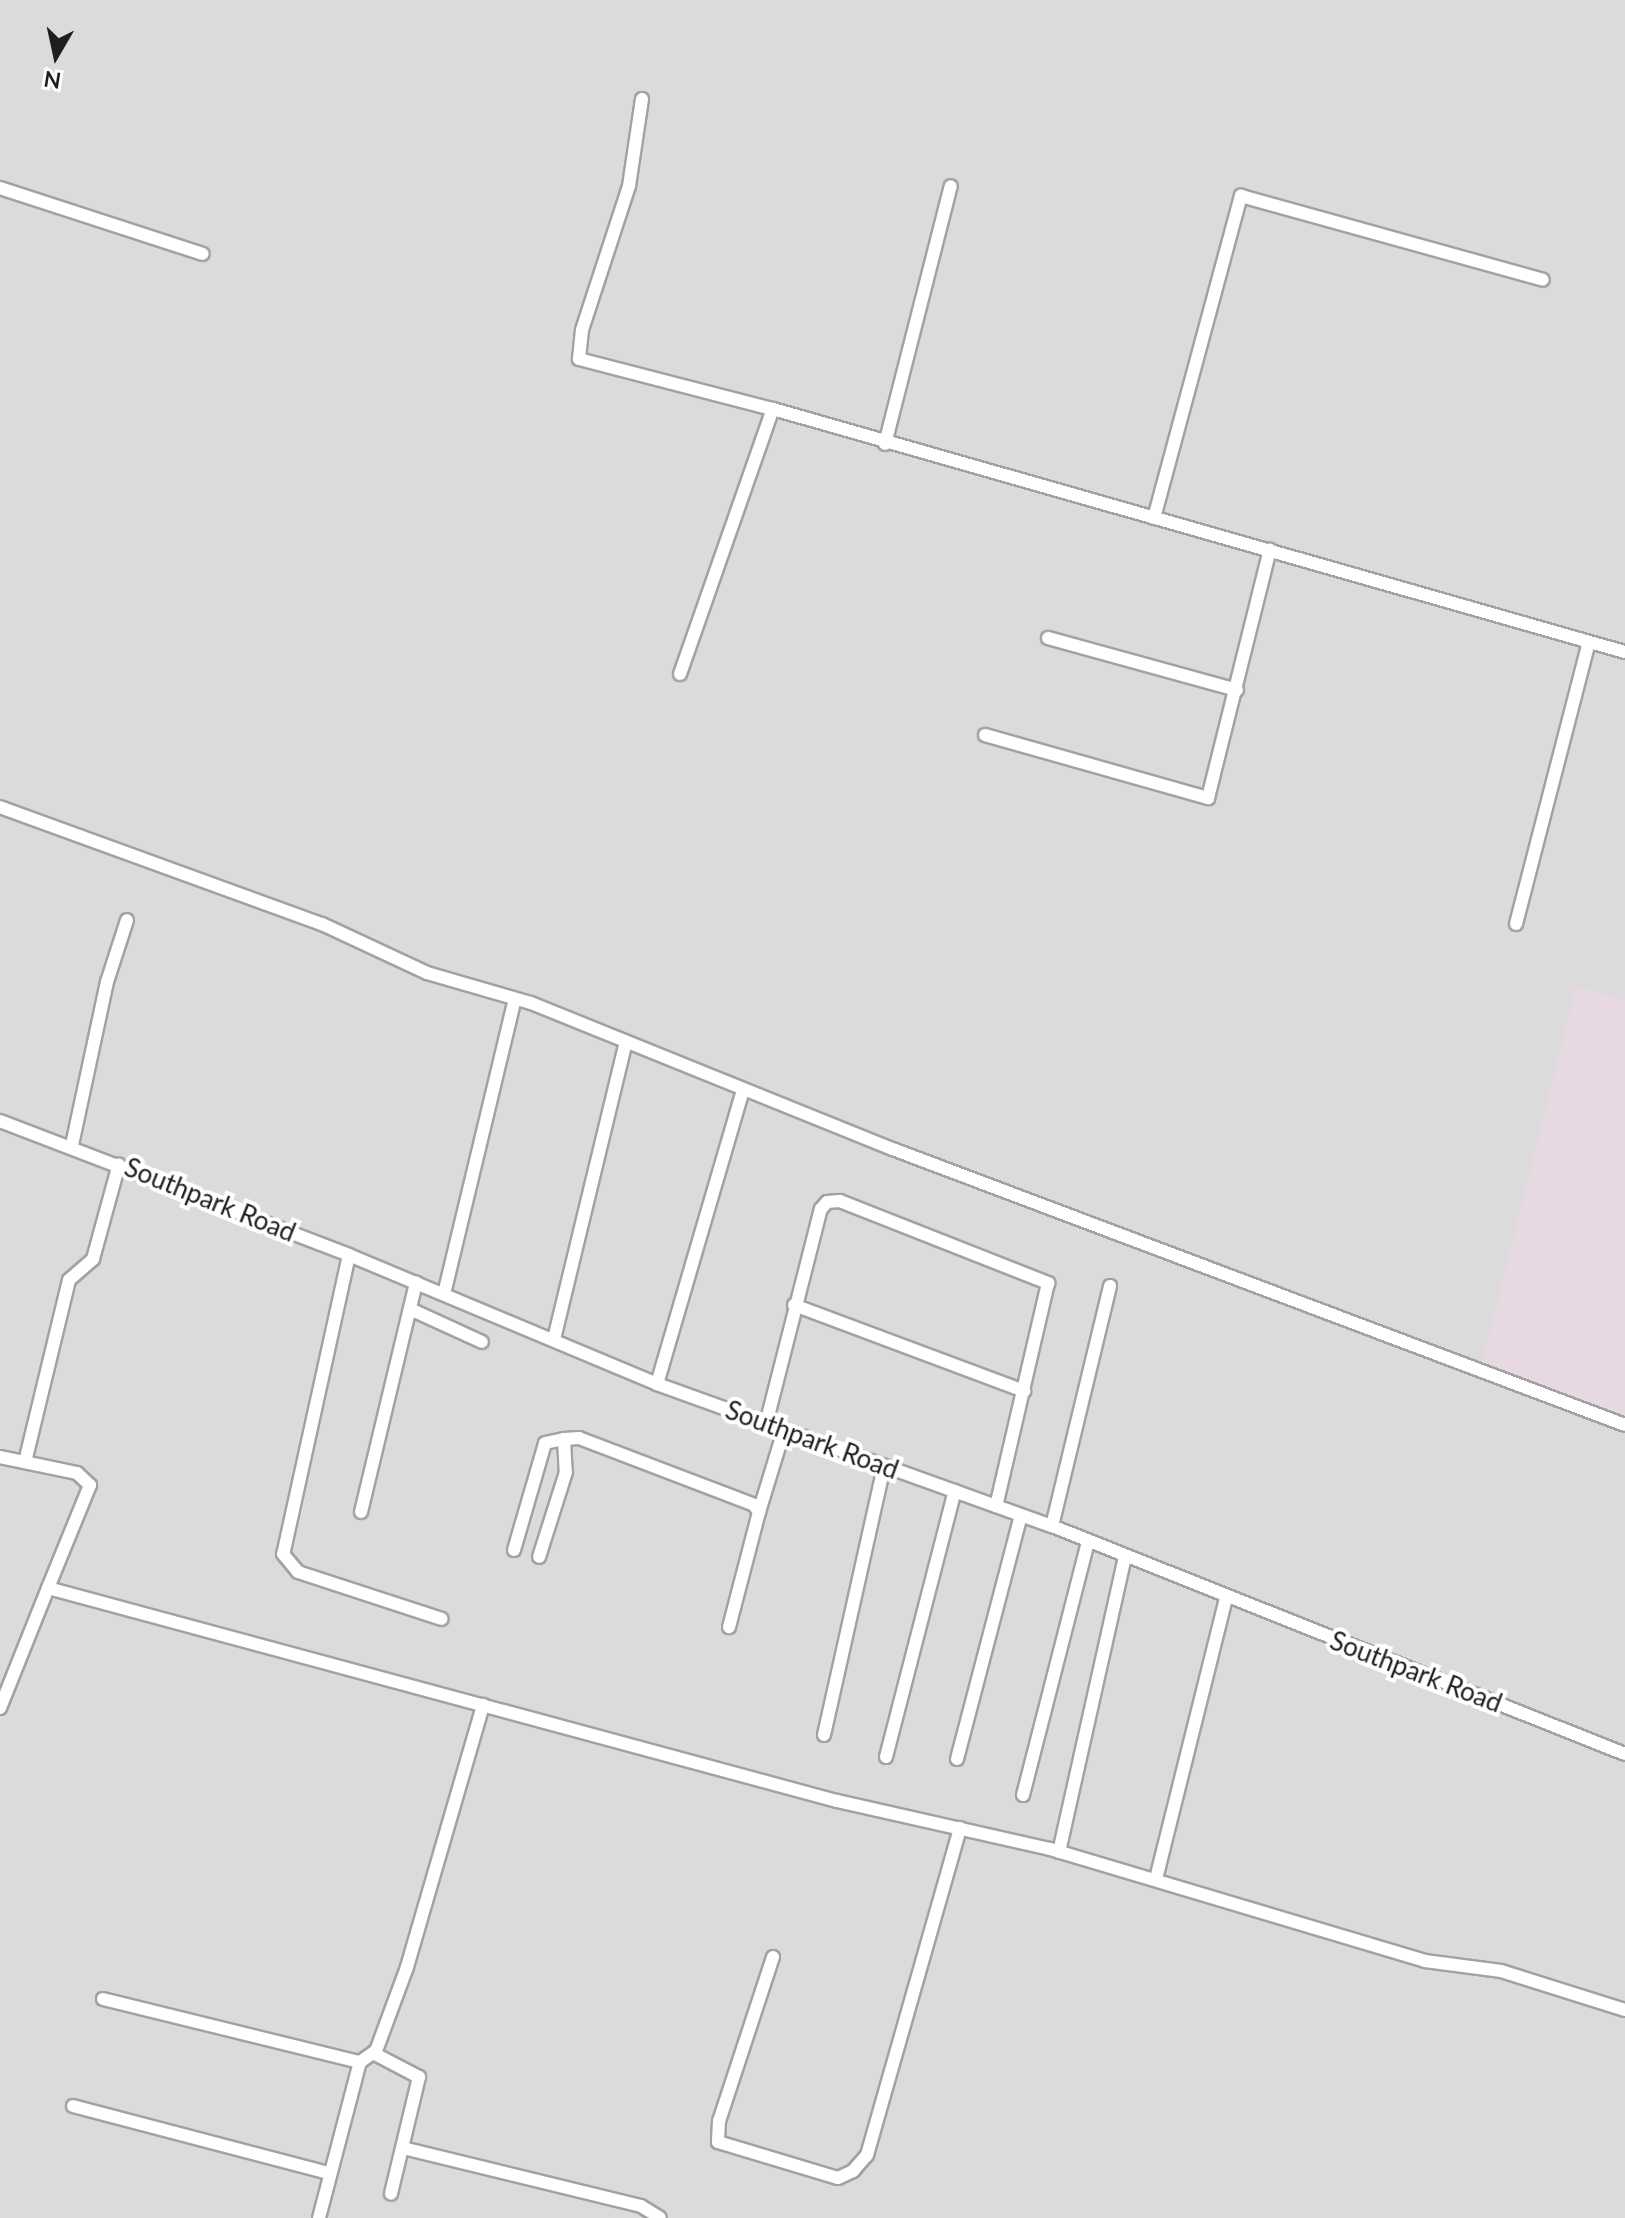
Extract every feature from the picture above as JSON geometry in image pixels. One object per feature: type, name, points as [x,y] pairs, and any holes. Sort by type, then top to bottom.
[{"type":"street","points":[[642,99],[629,186],[582,330],[579,359],[773,409],[885,444],[1625,652]]},
{"type":"street","points":[[885,444],[951,186]]},
{"type":"street","points":[[0,188],[203,254]]},
{"type":"street","points":[[1154,518],[1241,196],[1543,280]]},
{"type":"street","points":[[680,674],[773,409]]},
{"type":"street","points":[[985,735],[1208,798],[1270,550]]},
{"type":"street","points":[[1048,638],[1237,690]]},
{"type":"street","points":[[1516,924],[1589,642]]},
{"type":"street","points":[[0,807],[322,924],[427,973],[515,999],[1625,1425]]},
{"type":"street","points":[[72,1145],[107,982],[127,920]]},
{"type":"street","points":[[444,1294],[515,999]]},
{"type":"street","points":[[554,1339],[626,1042]]},
{"type":"street","points":[[657,1384],[743,1089]]},
{"type":"street","name":"Southpark Road","points":[[0,1121],[72,1145],[349,1255],[657,1384],[1052,1526],[1226,1598],[1625,1754]]},
{"type":"street","points":[[25,1462],[69,1280],[93,1259],[119,1164]]},
{"type":"street","points":[[766,1424],[821,1209],[827,1202],[840,1201],[1048,1283],[996,1506]]},
{"type":"street","points":[[349,1255],[283,1554],[298,1572],[442,1619]]},
{"type":"street","points":[[361,1512],[416,1283]]},
{"type":"street","points":[[1052,1526],[1110,1286]]},
{"type":"street","points":[[794,1305],[1024,1391]]},
{"type":"street","points":[[410,1309],[482,1342]]},
{"type":"street","points":[[729,1627],[784,1430]]},
{"type":"street","points":[[514,1550],[545,1443],[564,1439],[591,1442],[754,1505],[759,1512]]},
{"type":"street","points":[[539,1557],[566,1472],[564,1439]]},
{"type":"street","points":[[0,1457],[77,1473],[90,1485],[0,1708]]},
{"type":"street","points":[[824,1735],[884,1466]]},
{"type":"street","points":[[886,1757],[955,1491]]},
{"type":"street","points":[[957,1759],[1021,1515]]},
{"type":"street","points":[[1023,1795],[1088,1541]]},
{"type":"street","points":[[1059,1852],[1125,1556]]},
{"type":"street","points":[[48,1588],[837,1801],[1059,1852],[1425,1961],[1501,1971],[1625,2010]]},
{"type":"street","points":[[1156,1879],[1226,1598]]},
{"type":"street","points":[[319,2218],[328,2173],[360,2062],[373,2053],[407,1967],[483,1705]]},
{"type":"street","points":[[773,1957],[719,2121],[718,2142],[838,2178],[853,2171],[867,2155],[960,1828]]},
{"type":"street","points":[[103,1999],[360,2062]]},
{"type":"street","points":[[373,2053],[419,2077],[391,2194]]},
{"type":"street","points":[[73,2106],[328,2173]]},
{"type":"street","points":[[403,2148],[641,2206],[660,2218]]},
{"type":"shaded area","points":[[0,0],[1625,0],[1625,2218],[0,2218]]},
{"type":"shaded area","points":[[1577,986],[1625,1000],[1625,1418],[1483,1362]]}]
